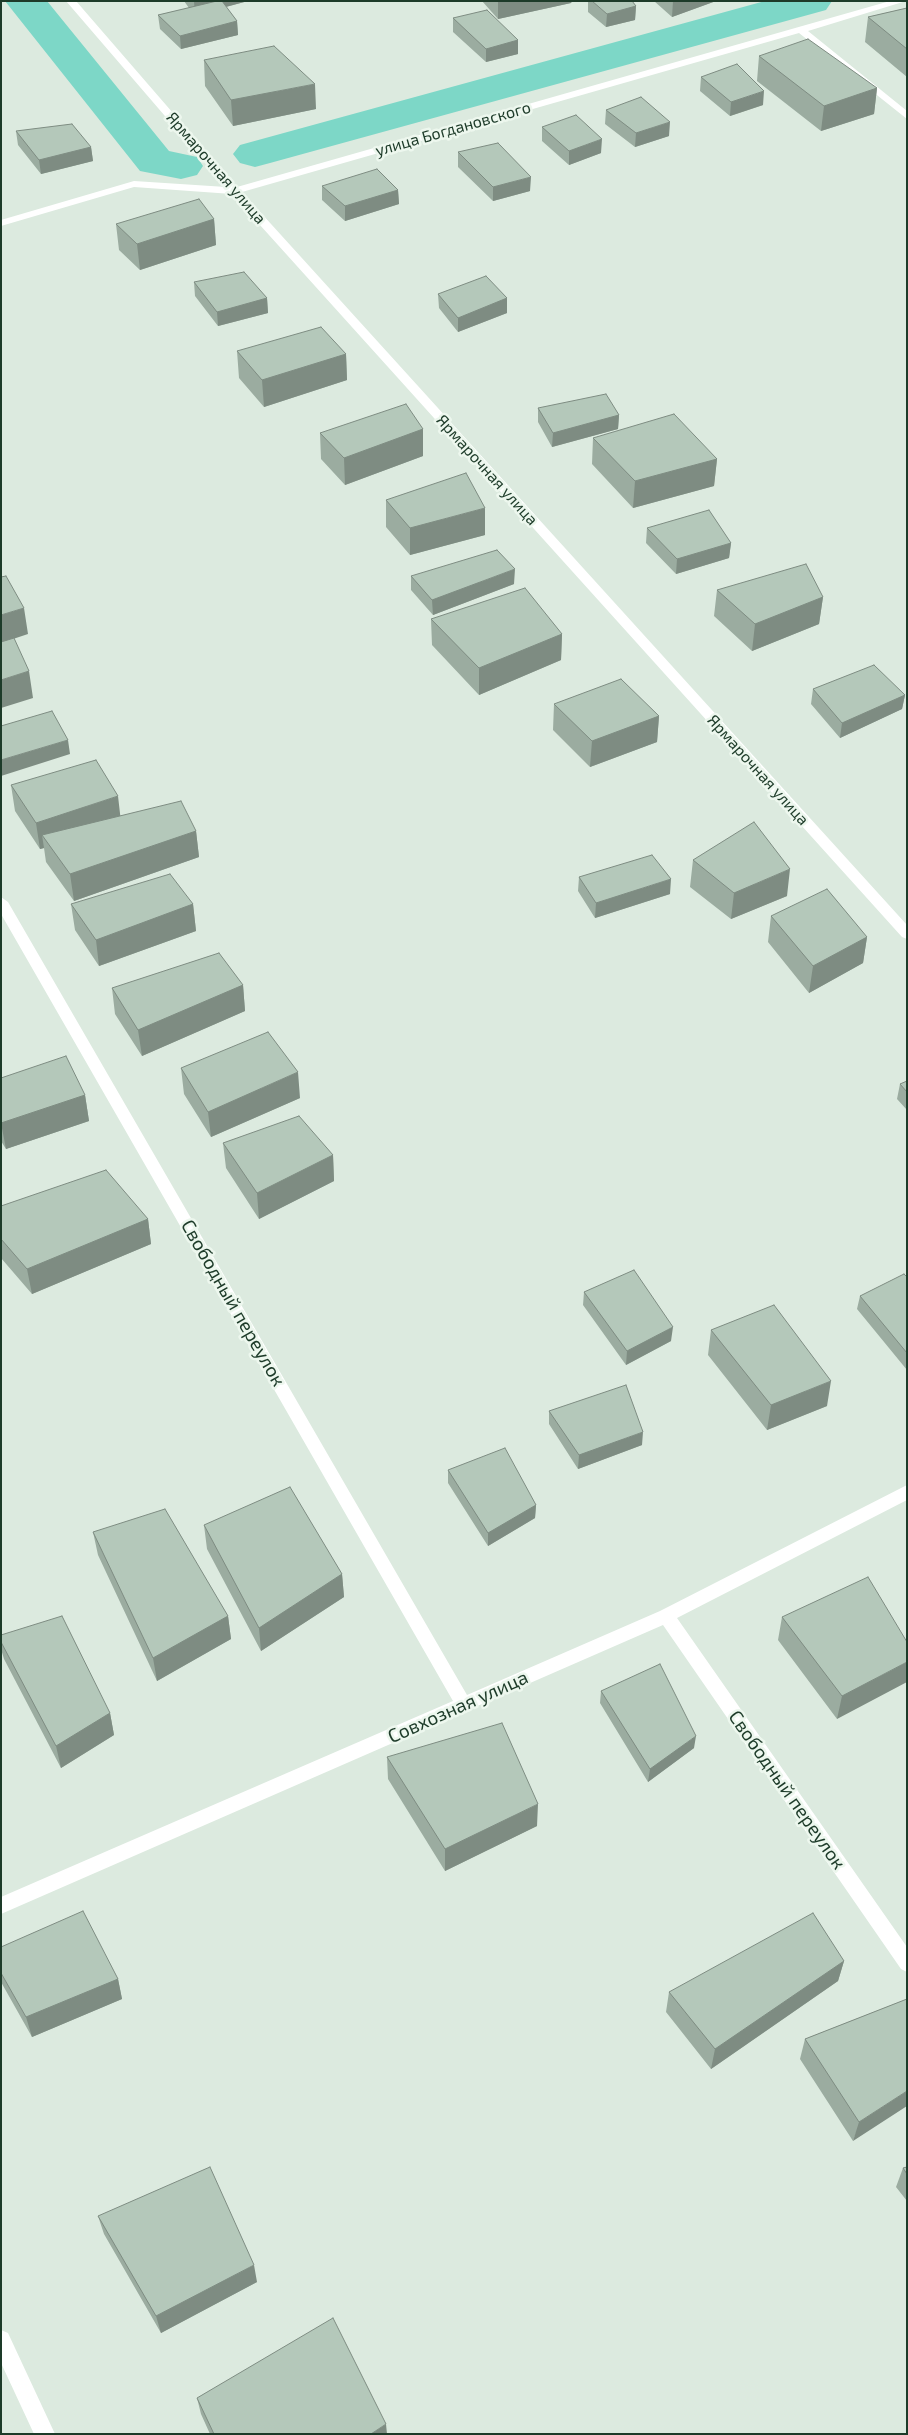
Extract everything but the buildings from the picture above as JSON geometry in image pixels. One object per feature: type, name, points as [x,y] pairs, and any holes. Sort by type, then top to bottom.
[{"type":"street","name":"Ярмарочная улица","points":[[71,1],[235,191],[907,934]]},
{"type":"street","name":"улица Богдановского","points":[[1,222],[134,184],[235,191],[901,1]]},
{"type":"street","points":[[802,30],[907,116]]},
{"type":"street","name":"Свободный переулок","points":[[1,902],[464,1704]]},
{"type":"street","name":"Совхозная улица","points":[[1,1906],[666,1616],[907,1492]]},
{"type":"street","name":"Свободный переулок","points":[[666,1616],[907,1963]]},
{"type":"street","points":[[1,2340],[45,2434]]},
{"type":"waterway","points":[[25,1],[155,162],[181,166]]},
{"type":"waterway","points":[[255,154],[812,1]]}]
